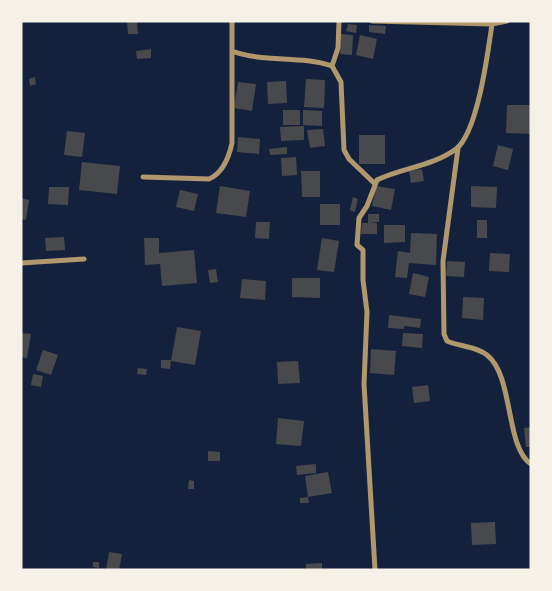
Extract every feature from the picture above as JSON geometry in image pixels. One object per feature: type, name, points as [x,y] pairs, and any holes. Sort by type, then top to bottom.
[{"type":"street","points":[[143,177],[209,179],[220,171],[232,143],[232,21]]},
{"type":"street","points":[[339,21],[338,48],[332,66],[341,82],[344,150],[349,159],[374,183]]},
{"type":"street","points":[[372,21],[492,24],[508,21]]},
{"type":"street","points":[[492,24],[478,102],[473,118],[458,148],[443,261],[444,334],[447,341],[487,355],[494,364],[503,384],[521,454],[531,464]]},
{"type":"street","points":[[232,51],[242,55],[304,60],[332,66]]},
{"type":"street","points":[[375,570],[364,384],[366,300],[363,280],[364,250],[357,245],[359,218],[367,206],[374,183],[384,176],[427,163],[458,148]]},
{"type":"street","points":[[21,263],[84,259]]},
{"type":"building","points":[[127,21],[137,21],[138,34],[128,34]]},
{"type":"building","points":[[348,24],[357,25],[356,33],[346,31]]},
{"type":"building","points":[[369,25],[386,26],[385,34],[369,32]]},
{"type":"building","points":[[341,34],[353,35],[352,55],[340,54]]},
{"type":"building","points":[[360,35],[377,39],[373,59],[356,55]]},
{"type":"building","points":[[151,49],[151,58],[137,59],[136,51]]},
{"type":"building","points":[[35,77],[36,84],[30,86],[29,79]]},
{"type":"building","points":[[306,79],[325,80],[324,108],[304,107]]},
{"type":"building","points":[[286,81],[287,103],[268,104],[267,82]]},
{"type":"building","points":[[238,82],[256,84],[252,111],[234,108]]},
{"type":"building","points":[[507,105],[531,105],[531,134],[506,133]]},
{"type":"building","points":[[283,110],[300,110],[300,125],[283,125]]},
{"type":"building","points":[[303,110],[322,111],[322,126],[303,125]]},
{"type":"building","points":[[304,126],[304,140],[281,141],[280,127]]},
{"type":"building","points":[[323,129],[325,146],[310,148],[307,130]]},
{"type":"building","points":[[67,131],[85,133],[82,157],[64,155]]},
{"type":"building","points":[[359,135],[385,135],[385,164],[359,164]]},
{"type":"building","points":[[238,137],[260,139],[259,154],[237,152]]},
{"type":"building","points":[[498,145],[513,149],[508,170],[493,166]]},
{"type":"building","points":[[287,147],[287,154],[270,155],[269,149]]},
{"type":"building","points":[[296,157],[297,175],[282,176],[281,158]]},
{"type":"building","points":[[82,162],[120,166],[117,194],[79,190]]},
{"type":"building","points":[[422,169],[424,181],[411,183],[409,171]]},
{"type":"building","points":[[301,171],[320,171],[320,197],[302,197]]},
{"type":"building","points":[[220,186],[250,191],[246,217],[216,213]]},
{"type":"building","points":[[376,186],[395,189],[391,210],[372,206]]},
{"type":"building","points":[[471,186],[497,187],[496,208],[471,207]]},
{"type":"building","points":[[49,187],[69,187],[68,205],[48,204]]},
{"type":"building","points":[[180,190],[198,194],[194,211],[176,207]]},
{"type":"building","points":[[353,197],[358,199],[355,212],[350,210]]},
{"type":"building","points":[[21,198],[29,200],[26,220],[21,219]]},
{"type":"building","points":[[320,204],[340,204],[340,225],[320,225]]},
{"type":"building","points":[[368,214],[379,214],[379,222],[371,222],[377,223],[377,234],[361,234],[362,223],[368,223]]},
{"type":"building","points":[[477,220],[487,220],[487,238],[477,238]]},
{"type":"building","points":[[256,222],[270,222],[269,239],[255,238]]},
{"type":"building","points":[[384,225],[405,225],[405,242],[384,243]]},
{"type":"building","points":[[411,233],[437,234],[436,265],[409,263],[407,278],[395,277],[398,251],[410,253]]},
{"type":"building","points":[[64,237],[65,250],[46,251],[45,238]]},
{"type":"building","points":[[144,238],[159,238],[159,253],[194,250],[197,283],[162,286],[160,264],[145,265]]},
{"type":"building","points":[[322,238],[339,241],[334,272],[317,270]]},
{"type":"building","points":[[490,253],[510,254],[509,272],[489,271]]},
{"type":"building","points":[[447,261],[465,262],[464,277],[446,276]]},
{"type":"building","points":[[216,269],[218,282],[210,283],[208,270]]},
{"type":"building","points":[[413,273],[429,277],[425,297],[409,294]]},
{"type":"building","points":[[292,278],[320,278],[320,298],[292,297]]},
{"type":"building","points":[[242,279],[266,281],[265,300],[240,298]]},
{"type":"building","points":[[463,297],[484,298],[483,320],[462,318]]},
{"type":"building","points":[[389,315],[421,319],[420,328],[404,326],[404,329],[388,328]]},
{"type":"building","points":[[177,327],[201,331],[195,365],[171,361]]},
{"type":"building","points":[[21,333],[31,334],[27,358],[21,357]]},
{"type":"building","points":[[403,333],[423,334],[422,348],[402,346]]},
{"type":"building","points":[[371,349],[396,351],[394,375],[370,373]]},
{"type":"building","points":[[43,350],[58,355],[51,375],[36,370]]},
{"type":"building","points":[[161,360],[171,360],[170,369],[161,368]]},
{"type":"building","points":[[298,361],[300,383],[278,384],[277,362]]},
{"type":"building","points":[[138,368],[147,369],[146,375],[137,374]]},
{"type":"building","points":[[33,374],[43,376],[41,387],[31,385]]},
{"type":"building","points":[[428,385],[430,401],[414,403],[412,387]]},
{"type":"building","points":[[278,418],[304,421],[301,446],[276,444]]},
{"type":"building","points":[[531,427],[531,447],[526,447],[524,428]]},
{"type":"building","points":[[208,451],[220,452],[220,461],[208,461]]},
{"type":"building","points":[[316,464],[316,473],[297,475],[296,466]]},
{"type":"building","points":[[328,472],[332,493],[308,497],[305,476]]},
{"type":"building","points":[[189,480],[194,481],[194,489],[188,489]]},
{"type":"building","points":[[308,497],[309,503],[300,503],[300,498]]},
{"type":"building","points":[[495,522],[496,544],[472,545],[471,523]]},
{"type":"building","points":[[109,552],[122,554],[119,570],[106,570]]},
{"type":"building","points":[[93,562],[99,562],[99,568],[93,567]]},
{"type":"building","points":[[322,563],[322,570],[306,570],[306,564]]}]
